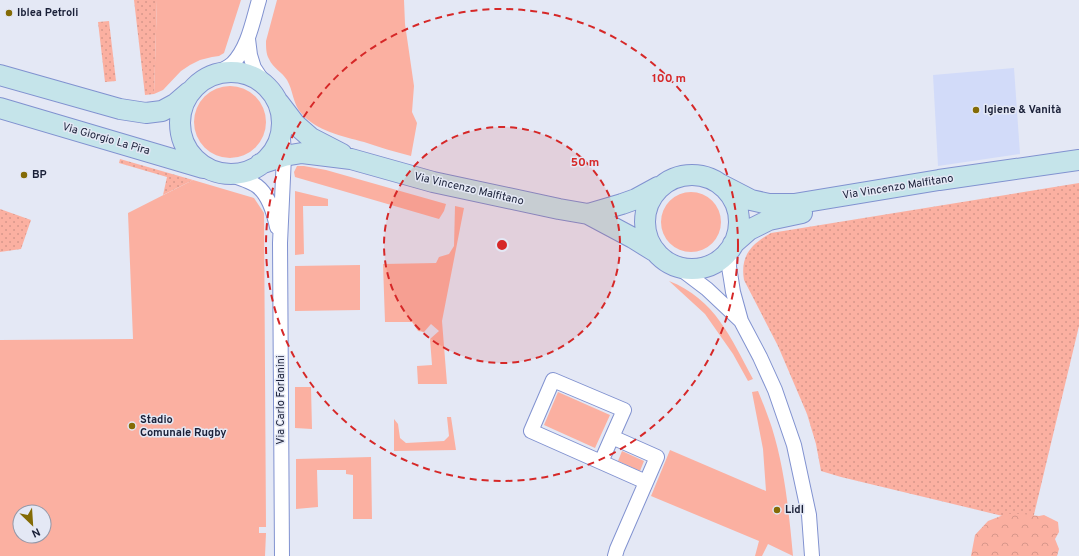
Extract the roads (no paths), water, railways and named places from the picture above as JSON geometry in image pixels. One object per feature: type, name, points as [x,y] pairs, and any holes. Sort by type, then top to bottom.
[{"type":"main road","points":[[0,75],[120,109],[146,113],[162,111],[174,104],[205,80],[224,72],[239,72],[254,77],[271,92],[295,124],[311,138],[351,159]]},
{"type":"main road","points":[[205,80],[188,95],[182,107],[180,120],[181,134],[192,156],[202,164],[218,172],[237,173],[249,170],[270,156],[281,133],[282,121],[280,109],[271,92]]},
{"type":"main road","name":"Via Giorgio La Pira","points":[[0,108],[218,172]]},
{"type":"main road","points":[[260,164],[284,156],[302,154],[351,159]]},
{"type":"main road","name":"Via Vincenzo Malfitano","points":[[351,159],[433,182],[588,214]]},
{"type":"main road","name":"Via Vincenzo Malfitano","points":[[720,184],[751,200],[769,204],[794,204],[939,180],[1079,160]]},
{"type":"main road","name":"Via Vincenzo Malfitano","points":[[731,247],[749,230],[769,220],[795,214],[939,190],[1079,170]]},
{"type":"main road","points":[[588,214],[622,204],[676,177],[694,174],[704,176],[720,184],[730,194],[737,207],[739,217],[737,236],[731,247],[719,260],[697,269],[688,269],[669,264],[654,251],[645,233],[645,212],[648,202],[660,186]]},
{"type":"main road","points":[[588,214],[654,251]]},
{"type":"street","points":[[205,80],[231,64],[240,54],[248,36],[259,0]]},
{"type":"street","points":[[248,36],[250,55],[254,68],[271,92]]},
{"type":"street","points":[[280,243],[284,156],[282,121]]},
{"type":"street","points":[[218,172],[256,185],[264,195],[274,213],[280,243]]},
{"type":"street","name":"Via Carlo Forlanini","points":[[280,243],[282,556]]},
{"type":"street","points":[[731,247],[729,267],[733,292],[741,321],[760,356],[775,390],[794,445],[809,515],[812,556]]},
{"type":"street","points":[[678,267],[707,290],[741,321]]},
{"type":"street","points":[[601,462],[624,410],[553,380],[531,431],[646,482]]},
{"type":"street","points":[[612,438],[657,457],[615,556]]},
{"type":"place","name":"Iblea Petroli","points":[[9,13]]},
{"type":"place","name":"Igiene & Vanità","points":[[976,110]]},
{"type":"place","name":"BP","points":[[24,175]]},
{"type":"place","name":"Stadio Comunale Rugby","points":[[132,426]]},
{"type":"place","name":"Lidl","points":[[777,510]]}]
